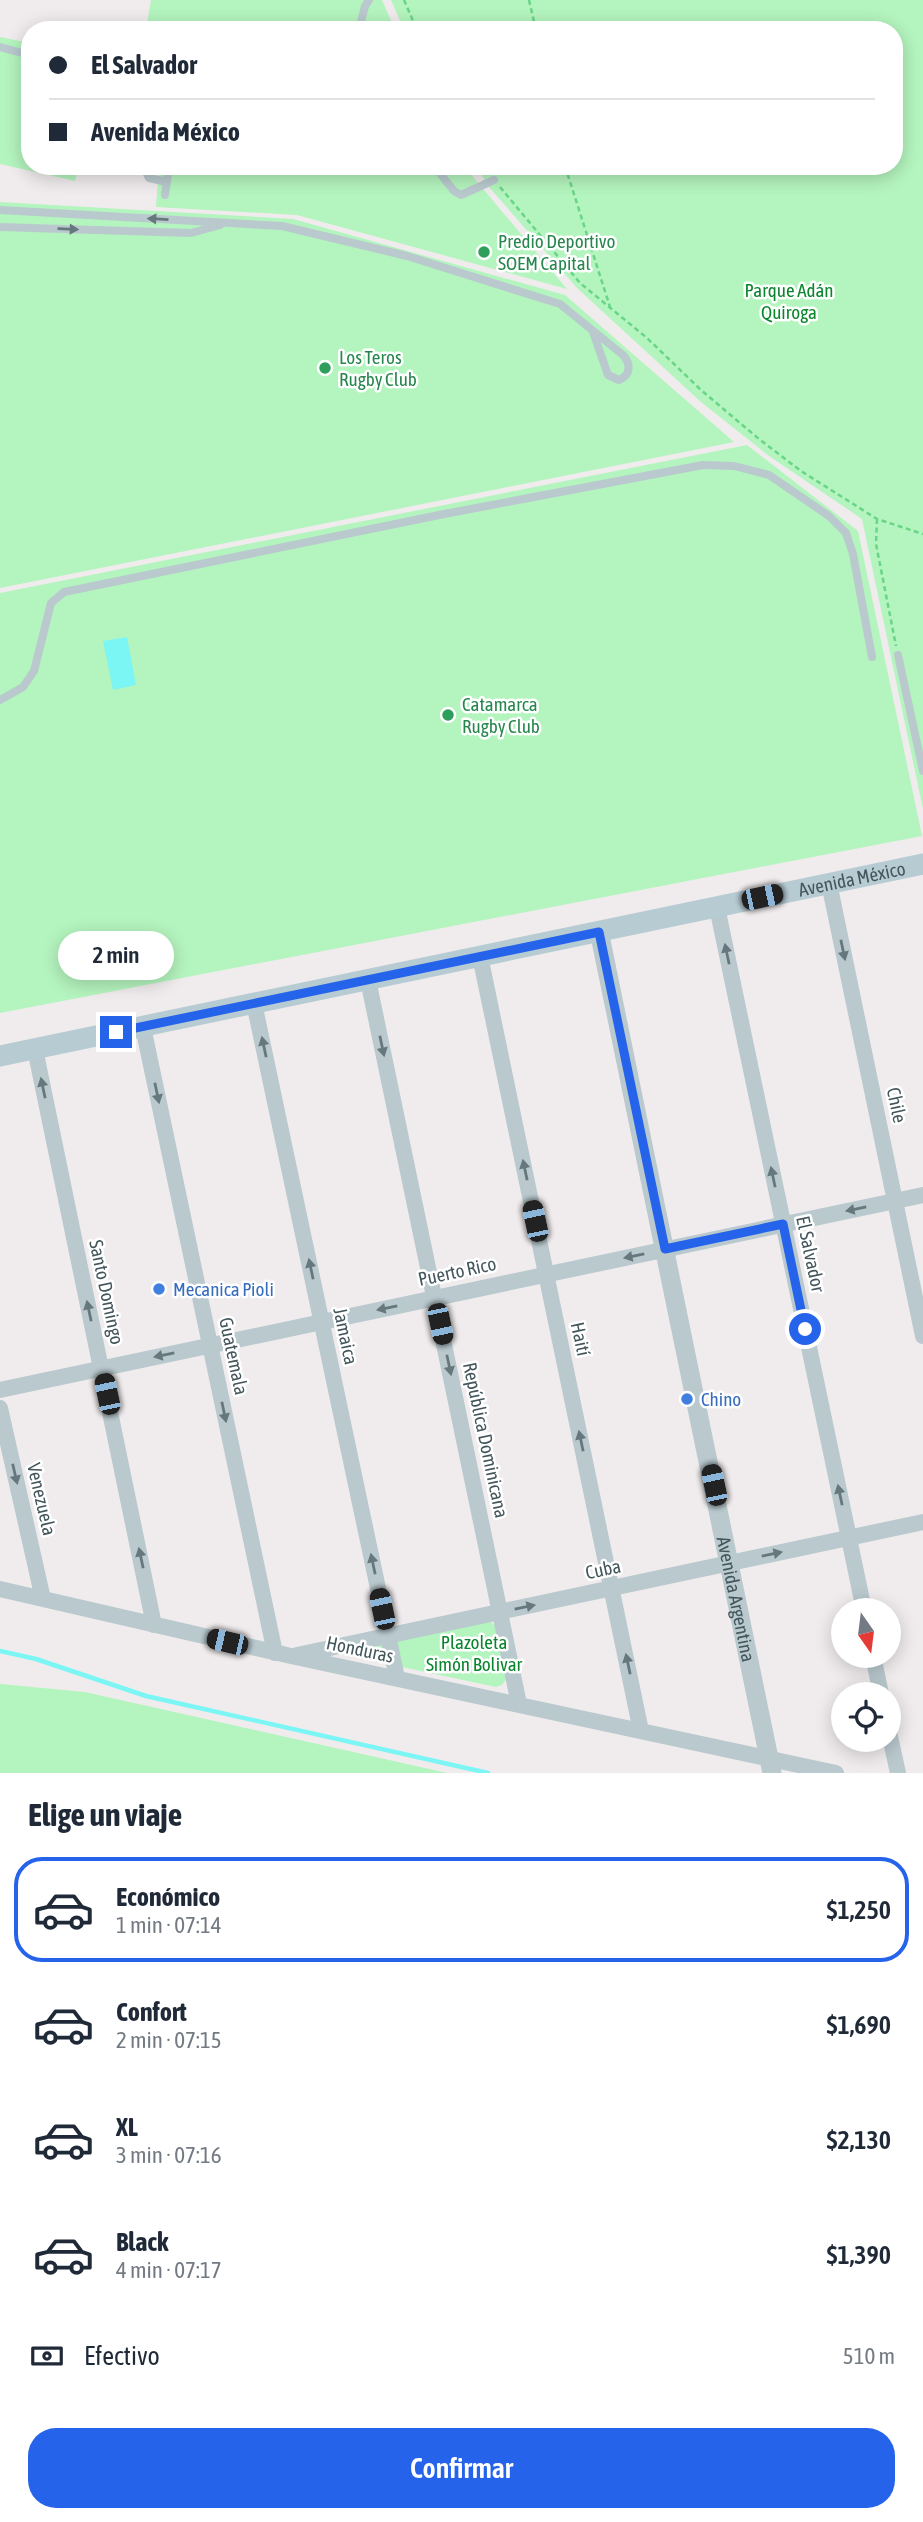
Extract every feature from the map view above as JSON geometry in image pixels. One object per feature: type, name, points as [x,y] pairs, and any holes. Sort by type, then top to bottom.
[{"type":"main road","name":"Avenida México","points":[[0,1056],[923,864]]},
{"type":"street","name":"Chile","points":[[829,883],[923,1336]]},
{"type":"street","name":"El Salvador","points":[[717,907],[861,1598]]},
{"type":"street","name":"Avenida Argentina","points":[[599,932],[770,1766]]},
{"type":"street","name":"Haití","points":[[480,956],[642,1731]]},
{"type":"street","name":"República Dominicana","points":[[368,979],[520,1704]]},
{"type":"street","name":"Jamaica","points":[[254,1003],[397,1678]]},
{"type":"street","name":"Guatemala","points":[[143,1027],[210,1345],[283,1654]]},
{"type":"street","name":"Santo Domingo","points":[[35,1049],[154,1625]]},
{"type":"street","name":"Puerto Rico","points":[[0,1390],[923,1195]]},
{"type":"street","name":"Venezuela","points":[[0,1408],[43,1599]]},
{"type":"street","name":"Cuba","points":[[283,1654],[388,1636],[923,1522]]},
{"type":"street","name":"Honduras","points":[[0,1589],[283,1654],[642,1731],[770,1766],[836,1773]]},
{"type":"street","points":[[893,1752],[898,1773]]},
{"type":"lane","points":[[361,21],[369,0]]},
{"type":"lane","points":[[0,47],[21,53]]},
{"type":"lane","points":[[148,175],[149,178],[167,182]]},
{"type":"lane","points":[[165,195],[168,175]]},
{"type":"lane","points":[[441,175],[454,191],[461,195],[494,180]]},
{"type":"lane","points":[[0,210],[282,226],[407,256],[559,304],[628,360],[628,373],[624,378],[619,380],[608,375],[593,332]]},
{"type":"lane","points":[[0,227],[191,233],[226,222]]},
{"type":"lane","points":[[0,700],[23,687],[34,671],[51,603],[64,592],[444,514],[703,465],[734,466],[769,475],[829,516],[846,533],[853,554],[872,657]]},
{"type":"lane","points":[[898,655],[923,771]]},
{"type":"path","points":[[404,0],[413,21]]},
{"type":"path","points":[[529,0],[534,21]]},
{"type":"path","points":[[568,175],[610,307]]},
{"type":"path","points":[[494,180],[580,283],[647,338],[701,390],[759,439],[801,471],[877,519],[923,534]]},
{"type":"path","points":[[877,519],[876,544],[898,655]]},
{"type":"green space","points":[[151,0],[382,0],[391,21],[148,21]]},
{"type":"green space","name":"Parque Adán Quiroga","points":[[391,0],[923,0],[923,809],[862,519],[769,456],[701,402],[578,289],[482,175],[903,175],[903,21],[400,21]]},
{"type":"green space","points":[[0,37],[21,41],[21,169],[0,164]]},
{"type":"green space","points":[[49,175],[77,175],[75,181]]},
{"type":"green space","name":"Predio Deportivo SOEM Capital","points":[[158,175],[472,175],[567,289],[297,215],[156,207]]},
{"type":"green space","name":"Los Teros Rugby Club","points":[[0,202],[293,219],[565,295],[734,442],[0,588]]},
{"type":"green space","name":"Catamarca Rugby Club","points":[[747,445],[858,531],[922,836],[0,1013],[0,593]]},
{"type":"green space","name":"Plazoleta Simón Bolivar","points":[[491,1622],[497,1627],[506,1679],[502,1685],[496,1687],[336,1653]]},
{"type":"green space","points":[[0,1684],[85,1692],[447,1773],[0,1773]]},
{"type":"water","points":[[127,637],[136,685],[113,690],[103,641]]},
{"type":"waterway","points":[[0,1651],[36,1659],[146,1696],[488,1773]]},
{"type":"place","name":"Predio Deportivo SOEM Capital","points":[[484,252]]},
{"type":"place","name":"Los Teros Rugby Club","points":[[325,368]]},
{"type":"place","name":"Catamarca Rugby Club","points":[[448,715]]},
{"type":"place","name":"Mecanica Pioli","points":[[159,1289]]},
{"type":"place","name":"Chino","points":[[687,1399]]},
{"type":"route","points":[[116,1032],[599,932],[665,1249],[783,1224],[805,1329]]}]
